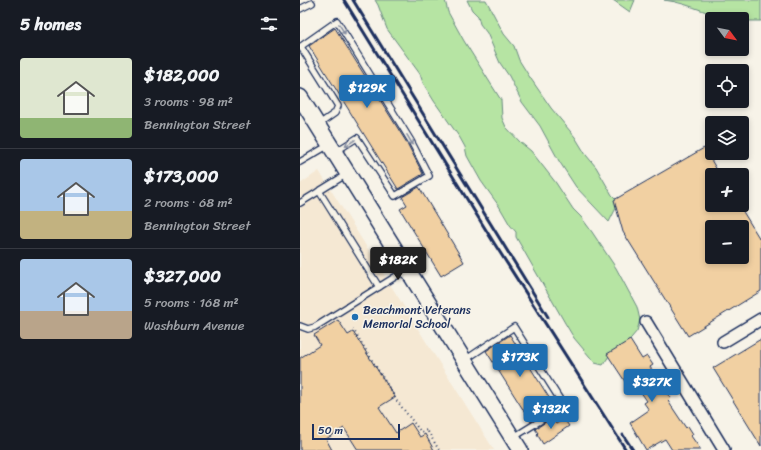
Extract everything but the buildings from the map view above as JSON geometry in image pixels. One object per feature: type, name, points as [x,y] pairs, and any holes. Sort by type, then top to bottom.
[{"type":"main road","points":[[300,97],[516,444]]},
{"type":"street","points":[[723,342],[761,319]]},
{"type":"street","points":[[646,322],[724,450]]},
{"type":"lane","points":[[300,9],[312,3]]},
{"type":"lane","points":[[300,162],[357,138],[395,196],[429,176],[411,142],[337,21],[301,47],[338,106],[335,113],[318,125]]},
{"type":"lane","points":[[300,203],[348,174]]},
{"type":"lane","points":[[319,191],[379,287]]},
{"type":"lane","points":[[300,326],[308,329],[315,328],[407,270]]},
{"type":"lane","points":[[464,360],[514,327],[564,406],[516,444]]},
{"type":"path","points":[[353,330],[397,401],[421,432],[427,430],[439,450]]},
{"type":"shaded area","name":"Beachmont Veterans Memorial School","points":[[319,171],[494,450],[300,450],[300,184]]},
{"type":"green space","points":[[375,0],[445,0],[448,12],[464,41],[501,100],[502,118],[506,127],[531,151],[556,183],[616,268],[637,307],[640,320],[637,331],[626,344],[609,356],[603,365],[595,363],[574,338],[516,237],[516,232],[481,181],[467,156],[465,147],[460,138],[434,101],[423,83],[420,74],[387,29]]},
{"type":"green space","points":[[467,0],[486,0],[504,34],[514,46],[519,60],[529,76],[551,108],[575,137],[586,155],[596,167],[612,195],[619,202],[609,222],[576,187],[559,161],[540,126],[522,102],[509,76],[500,63],[487,33],[480,24],[478,16],[472,10]]},
{"type":"green space","points":[[613,0],[635,0],[630,12]]},
{"type":"green space","points":[[664,0],[761,0],[761,21],[749,21],[749,12],[706,12]]},
{"type":"railway","points":[[344,0],[494,243],[626,450]]},
{"type":"railway","points":[[353,0],[548,317]]},
{"type":"railway","points":[[623,435],[633,450]]},
{"type":"place","name":"Beachmont Veterans Memorial School","points":[[355,317]]}]
